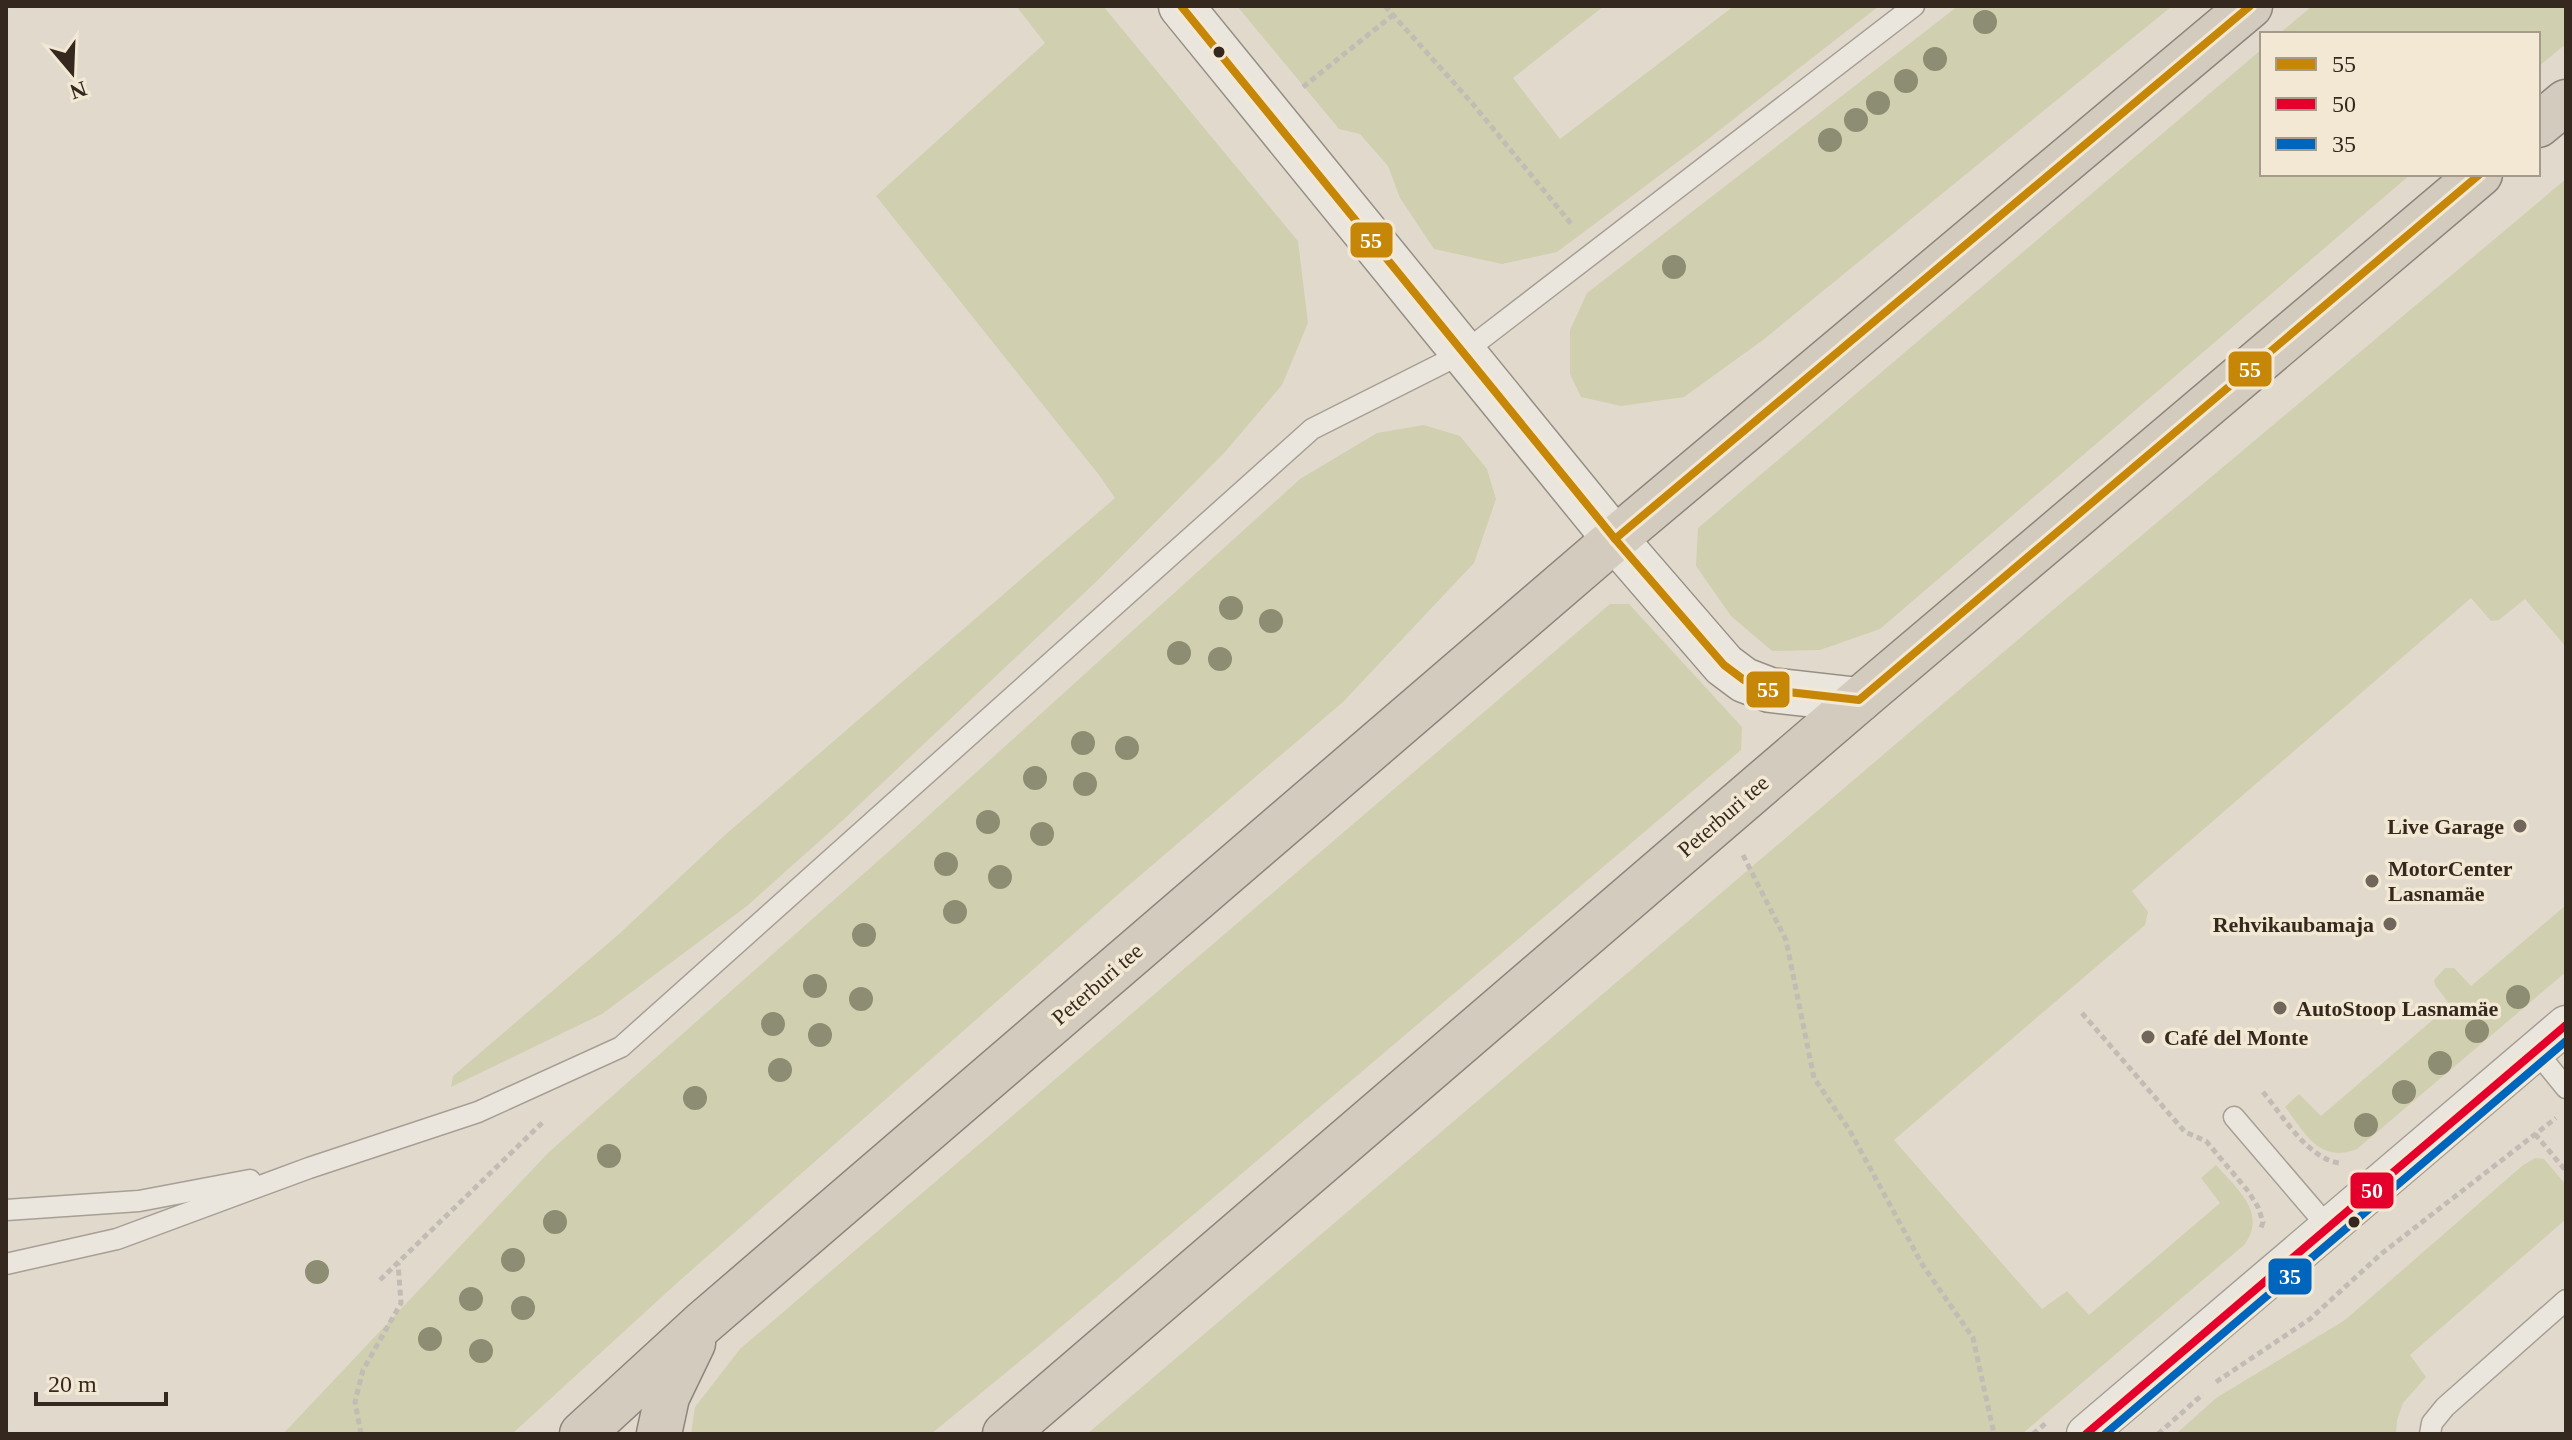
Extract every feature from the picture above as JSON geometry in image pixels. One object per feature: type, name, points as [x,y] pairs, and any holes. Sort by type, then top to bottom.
[{"type":"highway","name":"Peterburi tee","points":[[582,1434],[703,1323],[1615,539],[2250,6]]},
{"type":"highway","points":[[2540,123],[2566,102]]},
{"type":"highway","name":"Peterburi tee","points":[[1005,1434],[1723,816],[2478,176]]},
{"type":"highway","points":[[659,1434],[667,1397],[703,1323]]},
{"type":"street","points":[[1181,6],[1615,539],[1724,665],[1744,680],[1770,690],[1859,700]]},
{"type":"street","points":[[2086,1434],[2566,1025]]},
{"type":"lane","points":[[6,1264],[117,1239],[309,1168],[478,1112],[621,1047],[1312,429],[1463,353],[1914,6]]},
{"type":"lane","points":[[2536,1051],[2566,1088]]},
{"type":"lane","points":[[2234,1117],[2329,1228]]},
{"type":"lane","points":[[6,1210],[139,1201],[309,1168]]},
{"type":"lane","points":[[2430,1434],[2432,1423],[2445,1407],[2566,1300]]},
{"type":"path","points":[[1385,6],[1472,103],[1594,252]]},
{"type":"path","points":[[1299,90],[1393,15]]},
{"type":"path","points":[[1723,816],[1786,940],[1814,1078],[1850,1131],[1922,1264],[1973,1338],[1994,1434]]},
{"type":"path","points":[[2082,1013],[2185,1132],[2206,1141],[2248,1191],[2263,1222],[2257,1244]]},
{"type":"path","points":[[2263,1092],[2314,1154],[2329,1161],[2352,1164]]},
{"type":"path","points":[[380,1280],[555,1110]]},
{"type":"path","points":[[2158,1434],[2217,1381],[2310,1319],[2381,1254],[2566,1111]]},
{"type":"path","points":[[2535,1134],[2566,1171]]},
{"type":"path","points":[[361,1434],[355,1402],[363,1370],[401,1303],[398,1263]]},
{"type":"green space","points":[[1016,6],[1103,6],[1298,241],[1308,323],[1282,385],[1225,452],[1098,580],[747,906],[602,1014],[451,1087],[453,1076],[619,934],[725,835],[1115,498],[876,196],[1045,43]]},
{"type":"green space","points":[[1237,6],[1604,6],[1513,78],[1560,139],[1734,6],[1879,6],[1557,252],[1502,264],[1434,249],[1400,198],[1388,166],[1360,134],[1339,129]]},
{"type":"green space","points":[[1958,6],[2172,6],[1763,340],[1684,397],[1621,406],[1581,397],[1570,374],[1570,330],[1587,293]]},
{"type":"green space","points":[[2312,6],[2566,6],[2566,44],[2540,65],[2540,32],[2281,32]]},
{"type":"green space","points":[[2260,51],[2260,176],[2409,176],[1880,629],[1820,650],[1772,651],[1731,616],[1696,566],[1698,528]]},
{"type":"green space","points":[[2566,179],[2566,647],[2525,599],[2499,620],[2491,621],[2471,598],[2132,891],[2148,912],[2145,925],[1894,1140],[2042,1309],[2067,1291],[2089,1315],[2220,1203],[2201,1178],[2216,1165],[2247,1202],[2253,1222],[2244,1245],[2022,1434],[1087,1434],[2054,609]]},
{"type":"green space","points":[[1424,425],[1460,436],[1487,469],[1496,499],[1474,563],[1343,702],[1121,892],[677,1283],[512,1434],[283,1434],[549,1152],[896,845],[1300,479],[1377,433]]},
{"type":"green space","points":[[1610,604],[1629,604],[1742,727],[1741,750],[931,1434],[691,1434],[695,1407],[740,1349]]},
{"type":"green space","points":[[2566,905],[2566,972],[2357,1149],[2333,1152],[2323,1149],[2307,1136],[2285,1107],[2299,1094],[2321,1116],[2450,1005],[2434,980],[2445,968],[2454,968],[2471,986]]},
{"type":"green space","points":[[2535,1158],[2544,1159],[2566,1185],[2566,1219],[2410,1355],[2426,1377],[2403,1403],[2396,1434],[2176,1434],[2216,1398],[2345,1320]]},
{"type":"transit line","name":"55","points":[[1181,6],[1615,539],[1724,665],[1744,680],[1770,690],[1859,700],[2478,176]]},
{"type":"transit line","name":"55","points":[[1615,539],[2250,6]]},
{"type":"transit line","name":"50","points":[[2086,1434],[2566,1025]]},
{"type":"transit line","name":"35","points":[[2105,1434],[2566,1041]]},
{"type":"place","name":"Live Garage","points":[[2520,826]]},
{"type":"place","name":"MotorCenter Lasnamäe","points":[[2372,881]]},
{"type":"place","name":"Rehvikaubamaja","points":[[2390,924]]},
{"type":"place","name":"AutoStoop Lasnamäe","points":[[2280,1008]]},
{"type":"place","name":"Café del Monte","points":[[2148,1037]]}]
